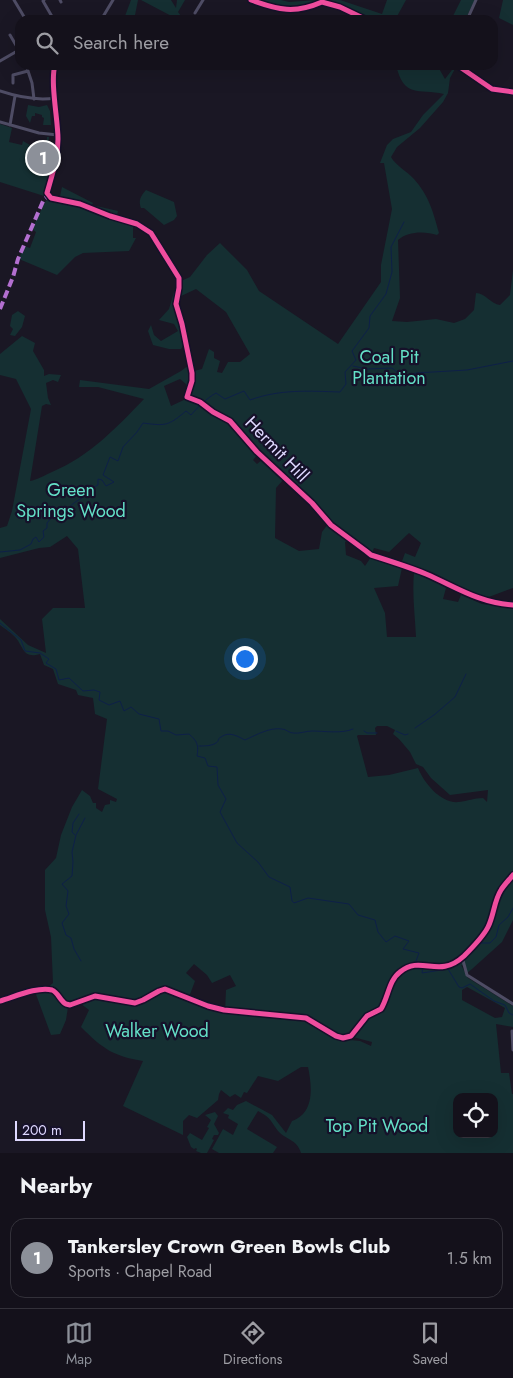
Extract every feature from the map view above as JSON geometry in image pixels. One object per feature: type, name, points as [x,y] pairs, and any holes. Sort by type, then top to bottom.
[{"type":"street","points":[[14,0],[23,15]]},
{"type":"street","points":[[43,0],[51,15]]},
{"type":"street","points":[[104,15],[112,0]]},
{"type":"street","points":[[195,13],[203,0]]},
{"type":"street","points":[[251,0],[296,10],[322,2],[340,7],[357,15]]},
{"type":"street","points":[[469,15],[476,0]]},
{"type":"street","points":[[10,35],[15,44]]},
{"type":"street","points":[[0,61],[15,53]]},
{"type":"street","points":[[0,122],[47,135],[58,135],[55,70]]},
{"type":"street","points":[[12,80],[14,74],[28,71],[34,99]]},
{"type":"street","points":[[0,91],[34,99],[55,98]]},
{"type":"street","points":[[10,125],[15,96]]},
{"type":"street","name":"Hermit Hill","points":[[58,135],[56,159],[47,193],[48,196],[80,204],[115,218],[137,224],[147,230],[151,233],[179,278],[176,304],[192,374],[191,387],[186,395],[188,399],[200,402],[230,421],[257,452],[312,503],[331,525],[372,555],[427,574],[465,593],[498,604],[513,605]]},
{"type":"street","points":[[0,1001],[31,991],[49,990],[55,992],[66,1004],[70,1005],[95,996],[135,1003],[158,990],[165,989],[208,1006],[233,1011],[306,1018],[336,1036],[343,1038],[351,1036],[367,1016],[381,1009],[389,989],[400,971],[419,964],[442,968],[462,959],[488,927],[498,896],[513,875]]},
{"type":"street","points":[[462,959],[468,976],[513,1004]]},
{"type":"street","points":[[512,1031],[513,1050]]},
{"type":"green space","points":[[131,0],[138,0],[135,15],[125,15]]},
{"type":"green space","points":[[141,0],[171,0],[176,8],[177,0],[185,0],[178,12],[180,15],[170,15]]},
{"type":"green space","points":[[256,0],[281,0],[289,2],[317,0],[306,6],[296,8]]},
{"type":"green space","points":[[326,0],[340,0],[382,14],[387,0],[406,0],[398,15],[361,15]]},
{"type":"green space","points":[[461,0],[475,0],[468,15],[454,15]]},
{"type":"green space","points":[[503,0],[513,0],[513,25],[499,18]]},
{"type":"green space","points":[[397,70],[440,70],[445,79],[452,70],[454,70],[450,78],[448,93],[443,102],[420,128],[397,147],[391,157],[414,179],[427,198],[439,233],[437,235],[422,232],[412,233],[398,240],[400,298],[392,321],[407,322],[436,319],[454,323],[465,319],[474,310],[476,293],[500,305],[510,295],[513,270],[513,588],[486,598],[455,587],[437,576],[401,564],[405,553],[415,557],[421,543],[409,533],[389,552],[374,548],[372,553],[351,539],[345,542],[346,555],[361,561],[365,566],[371,557],[402,568],[398,586],[374,588],[385,613],[387,637],[416,637],[413,597],[414,573],[425,576],[446,588],[443,599],[458,602],[461,595],[482,604],[513,607],[513,920],[502,942],[472,969],[467,973],[464,966],[461,965],[468,978],[513,1006],[513,1027],[496,1024],[501,1073],[509,1073],[513,1094],[513,1153],[301,1153],[294,1142],[281,1134],[268,1118],[258,1111],[247,1129],[277,1147],[273,1153],[219,1153],[212,1149],[223,1129],[233,1135],[238,1124],[228,1118],[229,1115],[223,1113],[228,1108],[233,1110],[237,1105],[246,1101],[272,1115],[286,1133],[292,1121],[305,1112],[308,1105],[311,1090],[308,1067],[301,1067],[278,1081],[258,1076],[247,1093],[244,1092],[241,1098],[235,1094],[230,1097],[221,1090],[218,1100],[197,1118],[189,1115],[183,1121],[183,1135],[123,1106],[143,1061],[116,1054],[102,1046],[89,1035],[81,1027],[89,1010],[80,1003],[68,1007],[66,1020],[60,1034],[51,1035],[34,989],[47,988],[53,983],[51,937],[45,910],[45,870],[56,858],[61,835],[72,807],[82,790],[90,796],[93,803],[96,803],[96,808],[102,812],[105,805],[110,804],[110,800],[116,802],[117,799],[98,789],[107,719],[95,714],[93,698],[78,695],[76,690],[58,684],[53,669],[44,665],[40,654],[27,654],[14,636],[0,625],[0,619],[28,645],[46,653],[42,619],[53,608],[85,608],[78,549],[67,536],[50,547],[0,558],[0,528],[7,526],[12,511],[31,409],[16,379],[0,375],[0,354],[22,336],[35,343],[33,351],[44,370],[44,376],[49,374],[61,375],[58,382],[53,380],[46,383],[51,405],[46,404],[42,406],[30,481],[66,465],[90,450],[113,431],[144,399],[98,387],[79,387],[80,380],[149,389],[189,365],[192,381],[187,391],[186,384],[180,379],[164,386],[171,406],[186,399],[204,406],[212,415],[230,424],[258,454],[253,460],[257,464],[263,459],[283,480],[276,488],[275,538],[299,551],[319,549],[322,532],[328,524],[332,524],[312,501],[257,449],[228,416],[219,414],[188,396],[194,382],[194,371],[202,369],[209,349],[214,352],[214,358],[220,361],[217,372],[222,373],[228,362],[240,362],[250,354],[226,312],[196,289],[179,297],[180,312],[188,342],[181,349],[169,349],[153,345],[148,331],[151,325],[154,335],[161,341],[178,331],[174,324],[159,320],[169,309],[174,292],[179,296],[181,281],[190,277],[207,255],[220,243],[247,270],[259,291],[338,344],[381,282],[381,265],[392,209],[384,163],[380,163],[387,145],[393,139],[411,132],[423,115],[444,94],[408,88],[403,83]],"holes":[[[377,726],[387,726],[395,730],[393,734],[410,752],[416,764],[423,767],[431,778],[450,795],[488,790],[487,802],[483,798],[459,802],[446,800],[429,786],[418,768],[389,775],[368,777],[357,736],[376,735],[375,728]],[[419,962],[421,963],[420,966],[401,972],[388,995],[384,1008],[366,1020],[353,1037],[372,1042],[371,1046],[360,1041],[350,1040],[348,1036],[368,1014],[380,1008],[385,994],[398,971]],[[194,964],[207,975],[212,983],[230,975],[236,986],[226,990],[225,1012],[184,999],[166,990],[142,1003],[136,1004],[101,999],[80,1002],[79,999],[98,995],[132,1002],[139,1001],[160,988],[166,987],[189,997],[195,981],[186,973]],[[467,987],[505,1008],[502,1017],[495,1018],[462,1000],[462,990]]]},
{"type":"green space","points":[[28,105],[39,107],[47,105],[50,111],[51,125],[43,125],[44,118],[42,115],[35,113],[30,123],[26,116]]},
{"type":"green space","points":[[0,124],[12,128],[9,142],[22,145],[23,141],[30,146],[46,149],[47,137],[49,137],[48,146],[56,151],[44,196],[0,182]]},
{"type":"green space","points":[[62,187],[93,203],[92,205],[118,211],[116,219],[133,224],[133,238],[136,238],[129,251],[83,253],[75,257],[57,275],[19,259],[24,246],[30,248],[36,232],[32,229],[45,202],[47,200],[59,201]]},
{"type":"green space","points":[[146,190],[174,202],[177,216],[174,220],[164,225],[144,208],[141,208],[140,198]]},
{"type":"green space","points":[[18,311],[25,316],[22,327],[15,336],[10,335],[13,329],[10,326],[12,315]]},
{"type":"green space","points":[[215,1112],[218,1116],[214,1124],[219,1133],[214,1135],[212,1139],[214,1140],[207,1153],[196,1151],[196,1148],[191,1147],[187,1137],[190,1133],[202,1140],[211,1120],[205,1115]]},
{"type":"waterway","points":[[0,552],[20,550],[31,544],[36,537],[39,542],[44,537],[43,531],[47,528],[47,523],[52,517],[63,520],[70,507],[82,498],[83,495],[87,497],[87,491],[98,485],[98,479],[102,480],[106,486],[114,482],[103,475],[110,457],[118,461],[123,447],[143,423],[166,424],[175,420],[186,411],[191,415],[209,397],[216,393],[225,399],[244,391],[250,400],[283,392],[340,392],[346,384],[345,372],[356,360],[352,351],[369,328],[370,316],[386,294],[392,272],[391,247],[404,222]]},
{"type":"waterway","points":[[353,366],[367,369],[392,368],[406,375],[467,370],[513,361]]},
{"type":"waterway","points":[[0,623],[21,640],[25,651],[40,653],[49,659],[46,663],[56,669],[59,680],[69,678],[83,691],[94,690],[100,692],[99,700],[109,705],[120,701],[124,711],[131,707],[139,714],[159,719],[161,731],[168,731],[176,735],[189,734],[196,741],[197,756],[205,758],[208,766],[217,767],[218,785],[226,799],[220,812],[237,843],[258,862],[269,877],[290,887],[294,903],[308,898],[349,904],[358,915],[375,920],[378,932],[386,942],[395,936],[409,941],[403,949],[419,953],[416,961],[423,966],[422,973],[448,969],[459,987],[462,988],[470,984],[494,1001],[505,1005],[509,1013],[513,1015]]},
{"type":"waterway","points":[[415,728],[455,697],[466,674]]},
{"type":"waterway","points":[[199,746],[214,744],[227,734],[245,740],[273,729],[283,729],[295,733],[312,731],[339,732],[353,729]]},
{"type":"waterway","points":[[364,731],[367,733],[377,733]]},
{"type":"waterway","points":[[396,731],[405,735],[408,734]]},
{"type":"waterway","points":[[75,835],[72,832],[73,823],[79,814]]},
{"type":"waterway","points":[[81,961],[74,949],[71,938],[66,935],[62,923],[69,914],[66,906],[68,891],[62,884],[72,876],[72,852],[76,835],[85,818]]},
{"type":"waterway","points":[[459,961],[466,959],[481,943],[490,943],[496,937],[499,925],[508,917],[513,908]]},
{"type":"marked path","points":[[0,309],[18,259],[44,199],[48,196]]},
{"type":"cycle path","points":[[251,0],[286,9],[303,8],[322,2],[340,7],[357,15]]},
{"type":"cycle path","points":[[54,70],[53,81],[58,146],[47,193],[51,198],[80,204],[137,224],[151,233],[179,278],[176,304],[192,373],[192,381],[187,397],[200,402],[230,421],[257,452],[312,503],[331,525],[371,555],[420,571],[478,598],[513,605]]},
{"type":"cycle path","points":[[464,70],[492,89],[513,92]]},
{"type":"cycle path","points":[[0,1001],[40,989],[46,989],[54,991],[64,1003],[70,1005],[95,996],[135,1003],[165,989],[208,1006],[224,1010],[306,1018],[336,1036],[343,1038],[351,1036],[367,1016],[381,1009],[393,980],[400,972],[416,965],[446,966],[455,963],[464,956],[486,931],[499,894],[513,875]]},
{"type":"place","name":"Tankersley Crown Green Bowls Club","points":[[43,158]]},
{"type":"park label","name":"Coal Pit Plantation","points":[[389,367]]},
{"type":"park label","name":"Green Springs Wood","points":[[71,500]]},
{"type":"park label","name":"Walker Wood","points":[[157,1031]]},
{"type":"park label","name":"Top Pit Wood","points":[[377,1126]]}]
